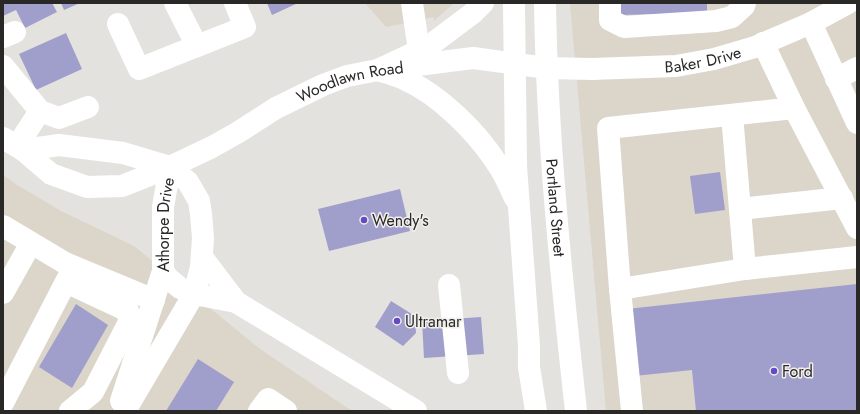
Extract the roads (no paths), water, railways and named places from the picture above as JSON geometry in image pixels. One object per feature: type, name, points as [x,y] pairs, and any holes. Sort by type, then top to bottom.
[{"type":"street","points":[[175,3],[197,46]]},
{"type":"street","points":[[118,24],[139,69],[245,27],[235,3]]},
{"type":"street","points":[[412,3],[419,51]]},
{"type":"street","points":[[378,70],[429,46],[484,3]]},
{"type":"street","points":[[514,3],[516,166],[518,206],[528,346],[528,367],[536,411]]},
{"type":"street","name":"Portland Street","points":[[545,3],[547,68],[555,206],[576,411]]},
{"type":"street","points":[[610,3],[610,20],[624,27],[716,21],[732,17],[744,6],[744,3]]},
{"type":"street","points":[[716,21],[728,3]]},
{"type":"street","name":"Baker Drive","points":[[547,68],[592,69],[676,66],[714,59],[763,44],[811,23],[848,3]]},
{"type":"street","points":[[811,23],[857,124]]},
{"type":"street","points":[[763,44],[794,108],[857,228]]},
{"type":"street","name":"Woodlawn Road","points":[[14,145],[51,174],[87,187],[122,186],[170,167],[237,134],[276,108],[316,88],[347,76],[378,70],[473,58],[547,68]]},
{"type":"street","points":[[3,66],[40,111],[59,118],[88,107]]},
{"type":"street","points":[[836,79],[857,68]]},
{"type":"street","points":[[378,70],[404,78],[446,106],[489,151],[503,173],[518,206]]},
{"type":"street","points":[[632,411],[620,289],[608,128],[794,108]]},
{"type":"street","points":[[14,145],[40,111]]},
{"type":"street","points":[[732,115],[745,269]]},
{"type":"street","points":[[14,145],[59,145],[102,150],[123,153],[170,167]]},
{"type":"street","name":"Athorpe Drive","points":[[194,294],[202,257],[203,229],[199,202],[188,182],[170,167],[163,207],[163,271],[180,288],[194,294],[236,302],[416,411]]},
{"type":"street","points":[[740,209],[842,198]]},
{"type":"street","points":[[3,226],[31,243],[70,274],[128,312],[130,322],[93,392],[70,411]]},
{"type":"street","points":[[3,293],[31,243]]},
{"type":"street","name":"Athorpe Drive","points":[[202,257],[236,302]]},
{"type":"street","points":[[620,289],[745,269],[857,257]]},
{"type":"street","points":[[118,411],[163,271]]},
{"type":"street","points":[[70,274],[154,300]]},
{"type":"street","points":[[4,400],[70,274]]},
{"type":"street","points":[[449,285],[458,373]]},
{"type":"street","points":[[125,411],[194,294]]},
{"type":"street","points":[[260,411],[268,399],[286,411]]},
{"type":"place","name":"Wendy's","points":[[364,220]]},
{"type":"place","name":"Ultramar","points":[[397,321]]},
{"type":"place","name":"Ford","points":[[774,371]]}]
